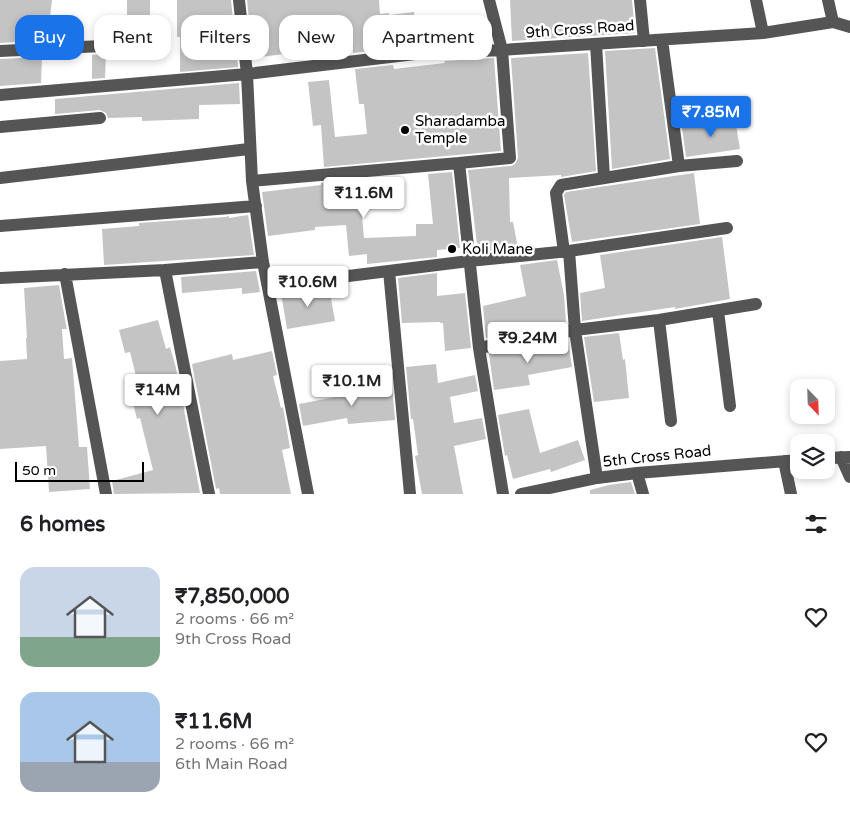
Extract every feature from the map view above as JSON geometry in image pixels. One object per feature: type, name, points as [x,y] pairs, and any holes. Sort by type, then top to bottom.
[{"type":"street","points":[[239,0],[247,74],[249,149],[263,262],[308,494]]},
{"type":"street","points":[[252,181],[510,158],[502,50],[489,0]]},
{"type":"street","points":[[640,0],[644,41]]},
{"type":"street","points":[[756,0],[763,33]]},
{"type":"street","points":[[828,0],[833,22],[850,27]]},
{"type":"street","name":"9th Cross Road","points":[[0,95],[247,74],[415,54],[763,33],[833,22]]},
{"type":"street","points":[[662,40],[679,166]]},
{"type":"street","points":[[596,44],[604,177]]},
{"type":"street","points":[[0,51],[94,46]]},
{"type":"street","points":[[0,127],[100,118]]},
{"type":"street","points":[[0,178],[249,149]]},
{"type":"street","points":[[597,478],[556,193],[561,186],[604,177],[679,166],[737,161]]},
{"type":"street","points":[[460,163],[479,348],[503,494]]},
{"type":"street","points":[[0,226],[256,206]]},
{"type":"street","points":[[268,286],[469,261],[566,252],[727,228]]},
{"type":"street","points":[[0,278],[165,270],[263,262]]},
{"type":"street","points":[[165,270],[209,494]]},
{"type":"street","points":[[389,271],[410,494]]},
{"type":"street","points":[[65,274],[106,494]]},
{"type":"street","points":[[479,348],[575,330],[659,320],[756,304]]},
{"type":"street","points":[[718,311],[730,406]]},
{"type":"street","points":[[659,320],[671,421]]},
{"type":"street","points":[[846,457],[850,477]]},
{"type":"street","points":[[784,461],[791,494]]},
{"type":"street","name":"5th Cross Road","points":[[520,494],[559,490],[597,478],[636,473],[790,461]]},
{"type":"street","points":[[636,473],[643,494]]},
{"type":"building","points":[[0,0],[52,0],[50,15],[15,15],[15,42],[0,43]]},
{"type":"building","points":[[127,0],[150,0],[150,15],[127,15]]},
{"type":"building","points":[[177,0],[231,0],[233,15],[181,15],[181,60],[237,60],[238,67],[180,72],[180,37],[177,37]]},
{"type":"building","points":[[247,0],[379,0],[380,14],[389,13],[389,15],[363,15],[363,52],[353,53],[353,15],[279,15],[279,55],[269,56],[269,15],[249,15]]},
{"type":"building","points":[[510,0],[632,0],[635,33],[512,41]]},
{"type":"building","points":[[414,12],[414,15],[389,15]]},
{"type":"building","points":[[655,48],[670,159],[612,169],[605,51]]},
{"type":"building","points":[[588,53],[596,171],[561,177],[561,175],[509,178],[510,222],[513,222],[518,248],[478,252],[468,170],[511,166],[515,164],[518,158],[511,58]]},
{"type":"building","points":[[92,55],[94,55],[94,60],[106,60],[105,78],[92,79]]},
{"type":"building","points":[[494,58],[501,151],[324,167],[321,125],[313,126],[308,82],[329,80],[335,137],[367,134],[364,104],[359,104],[355,69],[393,65],[394,69],[445,63],[444,61],[492,60]]},
{"type":"building","points":[[0,59],[42,60],[41,83],[0,86]]},
{"type":"building","points":[[239,83],[240,104],[199,105],[199,119],[142,121],[142,117],[108,118],[106,113],[100,110],[55,114],[55,99]]},
{"type":"building","points":[[735,119],[740,149],[686,157],[682,128]]},
{"type":"building","points":[[452,172],[460,248],[437,250],[437,257],[367,264],[367,254],[349,256],[346,225],[315,227],[315,230],[268,236],[262,192],[321,185],[321,183],[357,180],[364,238],[416,236],[416,224],[433,224],[428,174]]},
{"type":"building","points":[[694,173],[700,224],[572,242],[564,195],[566,192]]},
{"type":"building","points":[[248,215],[254,255],[104,265],[102,229],[139,226],[139,223],[229,216],[229,218]]},
{"type":"building","points":[[722,237],[730,299],[675,309],[675,307],[582,321],[580,293],[605,288],[600,255]]},
{"type":"building","points":[[557,260],[564,295],[566,323],[486,338],[483,306],[526,296],[520,265]]},
{"type":"building","points":[[256,271],[260,292],[242,294],[242,288],[182,293],[181,277]]},
{"type":"building","points":[[437,273],[437,296],[465,293],[471,348],[445,351],[443,323],[402,323],[398,278]]},
{"type":"building","points":[[59,285],[67,329],[62,329],[64,359],[72,358],[79,447],[87,447],[90,489],[49,492],[46,446],[0,449],[0,361],[27,359],[24,288]]},
{"type":"building","points":[[329,287],[335,321],[287,329],[281,293]]},
{"type":"building","points":[[158,320],[166,349],[170,347],[176,368],[200,493],[114,494],[112,481],[153,470],[140,418],[137,419],[128,383],[137,380],[130,352],[125,353],[119,330]]},
{"type":"building","points":[[619,333],[623,360],[625,359],[629,398],[594,402],[584,337]]},
{"type":"building","points":[[568,340],[572,367],[528,375],[530,385],[494,390],[489,354]]},
{"type":"building","points":[[272,351],[277,375],[273,376],[281,408],[283,407],[290,448],[282,450],[291,494],[220,494],[219,488],[216,489],[192,364],[232,354],[233,360]]},
{"type":"building","points":[[436,364],[438,383],[475,375],[478,391],[450,397],[454,423],[482,418],[486,439],[454,446],[463,494],[422,494],[415,456],[418,455],[413,419],[411,419],[406,367]]},
{"type":"building","points":[[392,385],[395,420],[348,424],[347,418],[303,426],[299,404],[346,395],[345,389]]},
{"type":"building","points":[[529,409],[540,453],[578,440],[585,460],[551,472],[550,469],[513,479],[507,455],[505,456],[498,415]]},
{"type":"building","points":[[631,482],[635,494],[590,494],[590,490]]},
{"type":"place","name":"Sharadamba Temple","points":[[405,130]]},
{"type":"place","name":"Koli Mane","points":[[452,249]]}]
